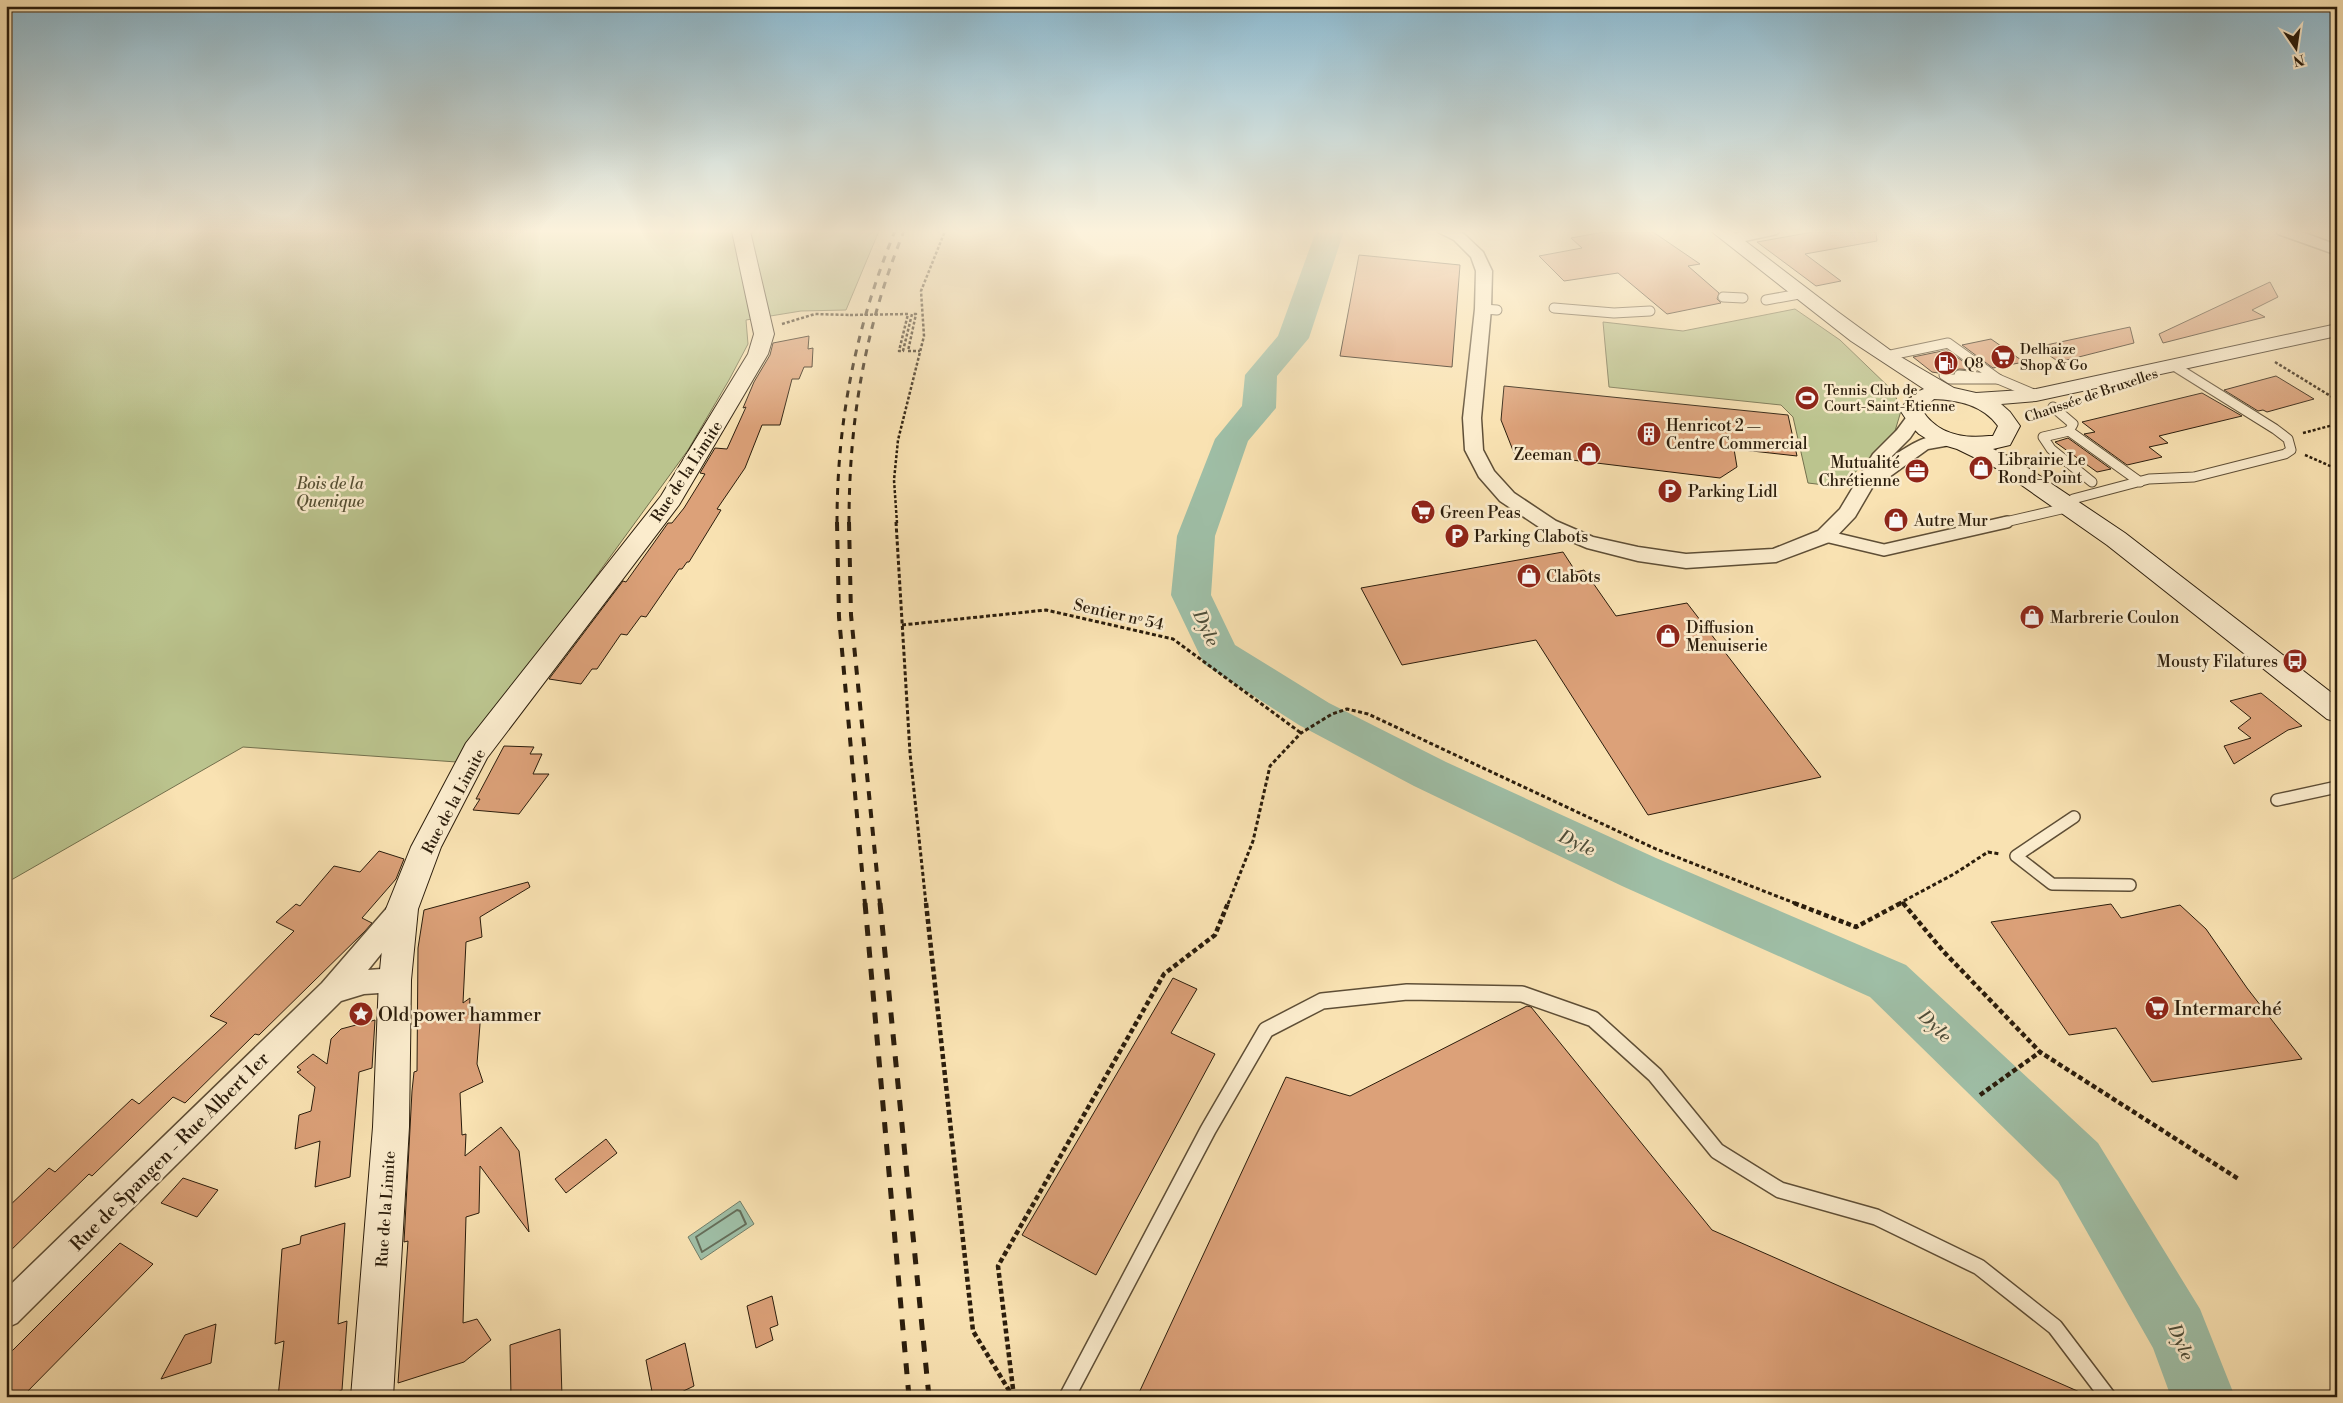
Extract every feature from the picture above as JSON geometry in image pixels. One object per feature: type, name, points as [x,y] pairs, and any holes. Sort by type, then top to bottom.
[{"type":"main road","name":"Rue de la Limite","points":[[372,1397],[391,1127],[395,980],[402,909],[426,846],[476,751],[671,500],[758,354],[764,330],[756,296]]},
{"type":"main road","points":[[1801,296],[1843,328],[1919,378],[1945,384],[1976,399],[2002,415],[2007,430],[2027,460],[2071,503],[2337,712]]},
{"type":"main road","points":[[1843,328],[1897,382],[1914,411],[1934,434],[1958,442],[2008,465],[2071,503]]},
{"type":"main road","name":"Chaussée de Bruxelles","points":[[1976,399],[2045,401],[2174,366],[2337,330]]},
{"type":"main road","points":[[1914,411],[1922,396],[1945,384]]},
{"type":"main road","name":"Chaussée de Bruxelles","points":[[1958,442],[1992,444],[2002,440],[2007,430],[2045,401]]},
{"type":"street","points":[[1488,296],[1490,309],[1472,418],[1474,450],[1486,473],[1507,497],[1549,526],[1587,542],[1638,554],[1686,562],[1776,555],[1826,536],[1848,513],[1880,458],[1904,434],[1914,411]]},
{"type":"street","points":[[1861,489],[1923,444],[1958,442]]},
{"type":"street","name":"Rue de Spangen - Rue Albert 1er","points":[[6,1312],[332,991],[369,950],[402,909]]},
{"type":"street","points":[[332,991],[364,982],[395,980]]},
{"type":"lane","points":[[1766,300],[1785,296]]},
{"type":"lane","points":[[1723,297],[1743,298]]},
{"type":"lane","points":[[1554,308],[1618,314],[1635,314],[1650,311]]},
{"type":"lane","points":[[1927,350],[1948,343],[1998,379]]},
{"type":"lane","points":[[1886,356],[1907,352],[1946,349]]},
{"type":"lane","points":[[1826,536],[1884,550],[2071,503],[2140,482],[2165,477],[2194,477],[2285,454],[2291,450],[2288,439],[2275,429],[2174,366]]},
{"type":"lane","points":[[1976,371],[2045,401],[2073,424],[2069,431],[2043,438],[2051,449],[2090,480],[2100,475]]},
{"type":"lane","points":[[1962,374],[1998,379]]},
{"type":"lane","points":[[1945,384],[1950,379],[1998,379]]},
{"type":"lane","points":[[2069,431],[2080,443],[2140,482]]},
{"type":"lane","points":[[2051,449],[2062,447]]},
{"type":"lane","points":[[2062,458],[2074,455]]},
{"type":"lane","points":[[2077,470],[2090,467]]},
{"type":"lane","points":[[2277,800],[2337,787]]},
{"type":"lane","points":[[2074,817],[2016,856],[2052,884],[2083,886],[2130,885]]},
{"type":"lane","points":[[1067,1397],[1208,1130],[1266,1030],[1322,1001],[1407,992],[1522,994],[1593,1019],[1655,1075],[1717,1152],[1780,1190],[1876,1217],[1979,1267],[2055,1327],[2108,1397]]},
{"type":"path","points":[[921,296],[924,328],[898,440],[894,480],[910,753],[973,1331],[1014,1397]]},
{"type":"path","points":[[764,330],[815,314],[908,314],[899,351],[903,351],[912,314],[916,314],[908,351],[920,351]]},
{"type":"path","points":[[2252,348],[2337,400]]},
{"type":"path","points":[[2302,441],[2303,432],[2337,424]]},
{"type":"path","points":[[2301,453],[2337,468]]},
{"type":"path","name":"Sentier nᵒ 54","points":[[902,625],[1046,610],[1174,639],[1301,733]]},
{"type":"path","points":[[1014,1397],[998,1266],[1164,974],[1215,935],[1252,841],[1270,766],[1301,733],[1332,714],[1347,709],[1368,714],[1656,849],[1856,927],[1954,874],[1988,852],[2016,856]]},
{"type":"path","points":[[1902,902],[1943,951],[2040,1052],[2240,1180]]},
{"type":"path","points":[[1980,1094],[2040,1052]]},
{"type":"green space","name":"Bois de la Quenique","points":[[6,296],[852,296],[846,310],[801,311],[746,320],[748,344],[688,450],[562,623],[471,763],[243,747],[6,883]]},
{"type":"green space","name":"Tennis Club de Court-Saint-Étienne","points":[[1795,309],[1840,340],[1894,392],[1901,411],[1895,431],[1841,487],[1808,483],[1793,417],[1781,405],[1609,387],[1603,322],[1683,331]]},
{"type":"water","points":[[740,1201],[754,1224],[701,1260],[688,1237]]},
{"type":"building","points":[[1351,296],[1458,296],[1452,367],[1340,356]]},
{"type":"building","points":[[1646,296],[1718,296],[1717,299],[1721,303],[1667,314]]},
{"type":"building","points":[[2239,296],[2278,297],[2252,310],[2265,317],[2163,343],[2159,334]]},
{"type":"building","points":[[2130,327],[2134,343],[2059,362],[2037,347]]},
{"type":"building","points":[[809,336],[808,349],[813,348],[812,367],[804,367],[799,379],[792,379],[780,425],[762,425],[745,468],[717,509],[721,510],[689,562],[682,569],[679,569],[646,617],[641,616],[627,635],[621,634],[597,669],[592,669],[581,684],[549,679],[623,581],[626,582],[668,523],[672,523],[684,508],[705,474],[700,473],[715,448],[727,449],[746,407],[743,408],[754,382],[770,355],[773,343]]},
{"type":"building","points":[[1991,339],[2024,362],[1993,368],[1962,345]]},
{"type":"building","name":"Q8","points":[[1947,350],[1975,370],[1959,369],[1952,373],[1944,369],[1938,373],[1932,372],[1913,357]]},
{"type":"building","points":[[2276,376],[2314,399],[2267,412],[2263,410],[2258,411],[2224,390]]},
{"type":"building","name":"Henricot 2 — Centre Commercial","points":[[1504,386],[1788,415],[1797,456],[1734,449],[1737,467],[1720,478],[1514,453],[1501,420]]},
{"type":"building","points":[[2202,393],[2242,416],[2159,436],[2168,443],[2149,447],[2162,457],[2127,465],[2084,434],[2095,432],[2082,422]]},
{"type":"building","points":[[2068,438],[2111,469],[2097,472],[2055,442]]},
{"type":"building","points":[[1563,552],[1576,572],[1584,570],[1616,616],[1687,603],[1821,777],[1648,815],[1536,640],[1402,665],[1361,588]]},
{"type":"building","points":[[2261,693],[2302,726],[2288,730],[2234,764],[2224,746],[2251,738],[2238,728],[2251,718],[2230,701]]},
{"type":"building","points":[[504,746],[534,747],[530,754],[542,754],[533,774],[549,774],[519,814],[473,810],[480,799],[476,799]]},
{"type":"building","points":[[379,851],[404,859],[396,879],[362,918],[372,923],[365,931],[259,1035],[255,1034],[185,1103],[173,1097],[92,1176],[89,1174],[6,1255],[6,1209],[49,1168],[55,1172],[132,1099],[139,1104],[227,1023],[210,1016],[294,931],[276,922],[296,904],[300,906],[334,866],[360,872]]},
{"type":"building","points":[[528,882],[530,887],[480,917],[482,937],[466,942],[463,1003],[470,998],[469,1015],[481,1011],[477,1064],[483,1082],[460,1093],[462,1135],[466,1134],[465,1156],[501,1127],[519,1151],[529,1232],[480,1166],[479,1213],[466,1217],[463,1323],[477,1319],[491,1340],[464,1362],[398,1383],[408,1241],[404,1242],[412,1091],[414,1072],[417,1071],[418,948],[424,910]]},
{"type":"building","name":"Intermarché","points":[[2111,904],[2121,918],[2180,905],[2206,929],[2247,988],[2302,1059],[2152,1082],[2116,1028],[2069,1035],[1991,922]]},
{"type":"building","points":[[1173,978],[1197,989],[1171,1033],[1215,1054],[1096,1275],[1022,1235]]},
{"type":"building","points":[[1527,1006],[1531,1007],[1712,1230],[2091,1397],[1137,1397],[1286,1077],[1350,1096]]},
{"type":"building","points":[[375,1020],[372,1068],[359,1072],[350,1177],[315,1187],[320,1141],[295,1149],[299,1115],[311,1111],[315,1087],[297,1072],[301,1070],[297,1067],[313,1054],[327,1064],[331,1039],[341,1029]]},
{"type":"building","points":[[606,1139],[617,1153],[566,1193],[555,1179]]},
{"type":"building","points":[[183,1178],[218,1190],[197,1217],[161,1203]]},
{"type":"building","points":[[345,1223],[338,1324],[347,1321],[342,1390],[337,1392],[337,1397],[278,1397],[284,1341],[275,1344],[282,1249],[300,1244],[301,1236]]},
{"type":"building","points":[[120,1243],[153,1264],[22,1397],[6,1397],[6,1357]]},
{"type":"building","points":[[772,1296],[778,1325],[770,1328],[773,1340],[756,1348],[747,1306]]},
{"type":"building","points":[[216,1324],[211,1363],[161,1379],[185,1335]]},
{"type":"building","points":[[560,1329],[562,1397],[511,1397],[510,1345]]},
{"type":"building","points":[[685,1343],[694,1386],[671,1397],[653,1397],[646,1360]]},
{"type":"waterway","name":"Dyle","points":[[1307,296],[1293,338],[1261,375],[1259,408],[1232,439],[1196,536],[1191,595],[1219,654],[1314,714],[1430,774],[1639,872],[1888,981],[2078,1162],[2178,1331],[2203,1397]]},
{"type":"railway","points":[[837,523],[838,484],[845,410],[851,374],[871,296]]},
{"type":"railway","points":[[849,523],[852,447],[856,410],[869,338],[881,296]]},
{"type":"railway","points":[[837,523],[839,617],[865,904]]},
{"type":"railway","points":[[849,523],[851,615],[880,904]]},
{"type":"railway","points":[[865,903],[909,1397]]},
{"type":"railway","points":[[880,903],[929,1397]]},
{"type":"place","name":"Delhaize Shop & Go","points":[[2003,357]]},
{"type":"place","name":"Q8","points":[[1946,363]]},
{"type":"place","name":"Tennis Club de Court-Saint-Étienne","points":[[1807,398]]},
{"type":"place","name":"Henricot 2 — Centre Commercial","points":[[1649,434]]},
{"type":"place","name":"Zeeman","points":[[1589,454]]},
{"type":"place","name":"Librairie Le Rond-Point","points":[[1981,468]]},
{"type":"place","name":"Mutualité Chrétienne","points":[[1917,471]]},
{"type":"place","name":"Parking Lidl","points":[[1670,491]]},
{"type":"place","name":"Green Peas","points":[[1423,512]]},
{"type":"place","name":"Autre Mur","points":[[1896,520]]},
{"type":"place","name":"Parking Clabots","points":[[1457,536]]},
{"type":"place","name":"Clabots","points":[[1529,576]]},
{"type":"place","name":"Marbrerie Coulon","points":[[2032,617]]},
{"type":"place","name":"Diffusion Menuiserie","points":[[1668,636]]},
{"type":"place","name":"Mousty Filatures","points":[[2295,661]]},
{"type":"place","name":"Intermarché","points":[[2157,1008]]},
{"type":"place","name":"Old power hammer","points":[[361,1014]]}]
